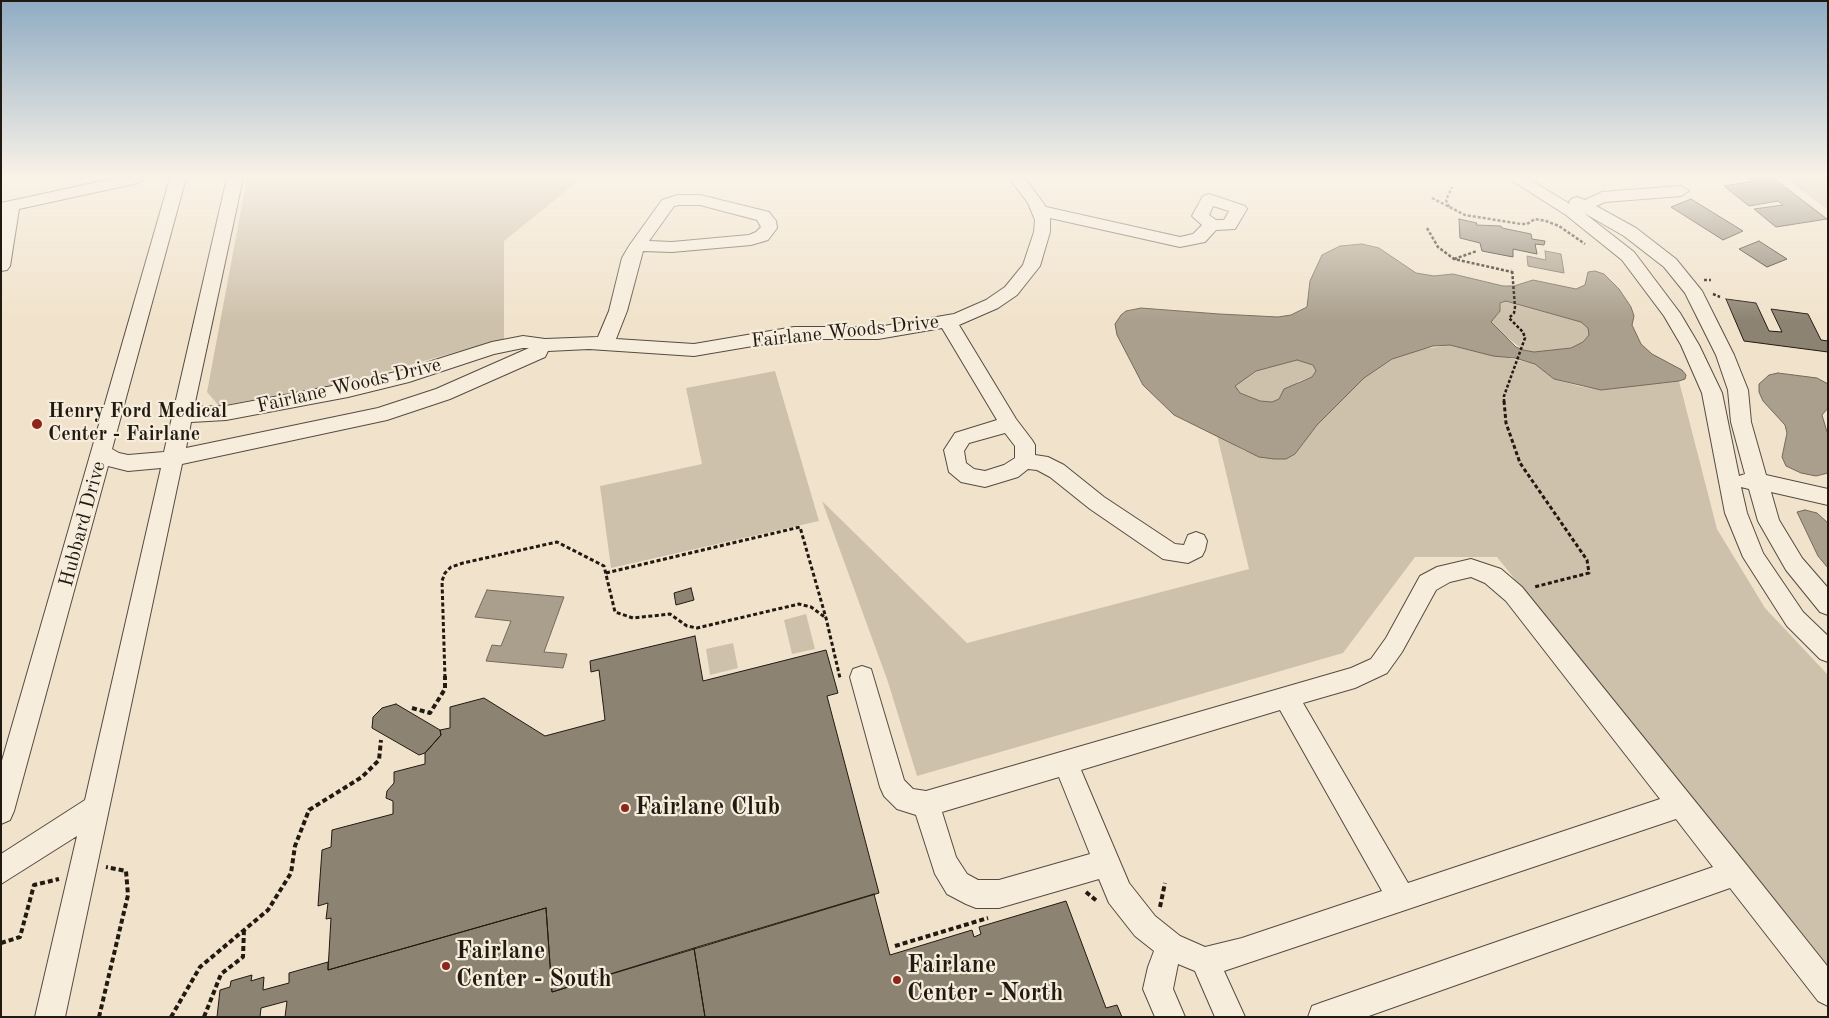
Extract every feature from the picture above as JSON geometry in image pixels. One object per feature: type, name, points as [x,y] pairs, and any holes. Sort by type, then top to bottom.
[{"type":"street","points":[[1,266],[4,226]]},
{"type":"street","name":"Hubbard Drive","points":[[1,811],[165,226]]},
{"type":"street","points":[[50,1017],[225,226]]},
{"type":"street","points":[[605,344],[618,311],[630,258],[652,226]]},
{"type":"street","points":[[637,246],[672,247],[751,240],[762,236],[769,228],[769,226]]},
{"type":"street","name":"Fairlane Woods Drive","points":[[183,417],[201,413],[226,413],[402,378],[505,345],[536,342],[542,346],[605,344],[669,350],[694,350],[794,333],[878,333],[948,322],[992,304],[1011,290],[1025,276],[1031,266],[1043,226]]},
{"type":"street","points":[[1103,226],[1170,242],[1190,241],[1199,238],[1211,226]]},
{"type":"street","points":[[1596,226],[1628,256],[1671,313],[1690,345],[1712,392],[1736,513],[1754,557],[1795,619],[1828,652]]},
{"type":"street","points":[[1615,226],[1630,232],[1662,256],[1681,274],[1693,291],[1725,355],[1738,390],[1741,422],[1769,521],[1794,564],[1828,605]]},
{"type":"street","points":[[948,322],[1009,424],[1026,445],[1025,461]]},
{"type":"street","name":"Fairlane Woods Drive","points":[[102,452],[113,460],[128,463],[174,458],[405,408],[443,394],[538,352],[542,346]]},
{"type":"street","points":[[434,368],[443,394]]},
{"type":"street","points":[[402,378],[405,408]]},
{"type":"street","points":[[1009,424],[962,438],[954,450],[956,466],[968,476],[985,479],[1010,471],[1025,461],[1041,463],[1057,471],[1097,503],[1171,553],[1188,554],[1194,550],[1196,540]]},
{"type":"street","points":[[1730,482],[1758,481],[1828,497]]},
{"type":"street","points":[[851,680],[893,787],[906,800],[926,804],[1356,677],[1379,666],[1394,645],[1428,583],[1445,574],[1472,568],[1494,576],[1514,594],[1828,991]]},
{"type":"street","points":[[1286,697],[1402,898]]},
{"type":"street","points":[[1066,762],[1124,900],[1145,926],[1170,946],[1205,961],[1242,952],[1681,805]]},
{"type":"street","points":[[926,804],[945,864],[958,884],[976,894],[999,894],[1107,863]]},
{"type":"street","points":[[1,870],[96,808]]},
{"type":"street","points":[[1323,1017],[1735,873]]},
{"type":"street","points":[[1170,946],[1162,967],[1158,988],[1170,1017]]},
{"type":"street","points":[[1205,961],[1230,1017]]},
{"type":"path","points":[[1558,226],[1587,245]]},
{"type":"path","points":[[1427,228],[1438,247],[1454,259],[1512,270],[1515,307],[1514,313],[1509,318],[1523,332],[1525,338],[1524,347],[1504,396],[1506,423],[1520,463],[1587,560],[1589,573],[1550,582],[1514,594]]},
{"type":"path","points":[[1454,259],[1477,250]]},
{"type":"path","points":[[1700,280],[1703,284]]},
{"type":"path","points":[[1706,289],[1720,297]]},
{"type":"path","points":[[606,573],[800,527],[826,618],[851,680]]},
{"type":"path","points":[[412,708],[430,713],[444,689],[442,581],[445,573],[451,566],[557,542],[604,566],[615,612],[633,618],[670,614],[687,626],[697,628],[799,604],[811,607],[826,618]]},
{"type":"path","points":[[171,1017],[200,967],[268,910],[292,873],[295,846],[308,810],[362,777],[379,760],[381,740]]},
{"type":"path","points":[[99,1017],[128,895],[126,871],[105,866]]},
{"type":"path","points":[[1,943],[20,937],[34,885],[57,879]]},
{"type":"path","points":[[1159,913],[1165,883]]},
{"type":"path","points":[[1081,891],[1087,893],[1101,905]]},
{"type":"path","points":[[895,946],[998,916]]},
{"type":"path","points":[[204,1017],[221,974],[243,957],[244,929]]},
{"type":"shaded area","points":[[238,226],[523,226],[504,241],[504,339],[344,383],[219,406],[207,392]]},
{"type":"shaded area","points":[[1362,244],[1379,248],[1416,273],[1434,276],[1453,274],[1503,286],[1514,286],[1533,280],[1576,289],[1585,285],[1588,272],[1595,271],[1604,274],[1619,289],[1631,307],[1634,316],[1632,325],[1641,344],[1652,354],[1682,370],[1686,375],[1685,379],[1601,390],[1554,379],[1535,364],[1515,358],[1493,356],[1450,345],[1433,346],[1392,359],[1364,378],[1317,425],[1295,454],[1286,459],[1259,457],[1174,415],[1143,385],[1117,335],[1115,324],[1126,311],[1141,308],[1278,317],[1291,315],[1307,307],[1310,281],[1322,255],[1340,246]],"holes":[[[1506,301],[1581,322],[1588,328],[1589,335],[1583,342],[1571,348],[1534,352],[1523,350],[1516,347],[1491,322],[1500,311],[1500,303]],[[1297,360],[1313,365],[1316,371],[1312,377],[1284,389],[1279,399],[1272,402],[1260,401],[1240,393],[1235,386],[1256,371]]]},
{"type":"shaded area","points":[[1545,251],[1561,254],[1564,273],[1528,266],[1527,256],[1546,260]]},
{"type":"shaded area","points":[[1506,301],[1581,322],[1588,328],[1589,335],[1583,342],[1571,348],[1534,352],[1523,350],[1499,331],[1491,322],[1497,315],[1500,303]]},
{"type":"shaded area","points":[[1450,345],[1535,364],[1554,379],[1601,390],[1679,381],[1717,529],[1765,608],[1828,675],[1828,969],[1497,557],[1415,557],[1343,653],[917,776],[888,682],[822,501],[967,643],[1249,569],[1217,435],[1245,451],[1295,454],[1317,425],[1364,378],[1392,359],[1412,351]]},
{"type":"shaded area","points":[[1297,360],[1313,365],[1316,371],[1312,377],[1299,381],[1279,399],[1272,402],[1260,401],[1240,393],[1234,386],[1256,371]]},
{"type":"shaded area","points":[[775,371],[819,521],[611,568],[600,486],[702,464],[686,388]]},
{"type":"shaded area","points":[[1778,373],[1817,378],[1828,384],[1828,408],[1822,415],[1828,435],[1828,473],[1816,476],[1801,473],[1786,466],[1782,457],[1787,433],[1785,425],[1763,401],[1759,392],[1759,384],[1769,375]]},
{"type":"shaded area","points":[[1805,510],[1817,513],[1828,523],[1828,568],[1818,556],[1797,512]]},
{"type":"shaded area","points":[[487,590],[564,597],[544,652],[567,654],[563,668],[486,661],[492,645],[501,646],[511,621],[475,617]]},
{"type":"shaded area","points":[[806,614],[815,649],[792,654],[784,620]]},
{"type":"shaded area","points":[[733,643],[738,668],[710,675],[706,649]]},
{"type":"building","points":[[1459,226],[1489,226],[1501,226],[1502,228],[1531,234],[1532,239],[1545,241],[1544,245],[1535,244],[1537,254],[1513,249],[1513,257],[1482,251],[1480,243],[1460,238]]},
{"type":"building","points":[[1700,226],[1734,226],[1743,231],[1723,240]]},
{"type":"building","points":[[1759,241],[1787,259],[1767,267],[1739,249]]},
{"type":"building","points":[[1726,299],[1756,303],[1769,331],[1782,332],[1771,309],[1808,314],[1821,340],[1828,341],[1828,352],[1744,341]]},
{"type":"building","points":[[691,588],[694,600],[676,605],[674,593]]},
{"type":"building","name":"Fairlane Club","points":[[695,636],[703,681],[826,650],[838,693],[827,696],[879,893],[552,992],[546,908],[328,970],[331,918],[326,919],[328,903],[318,906],[322,850],[331,847],[332,830],[393,814],[393,801],[386,798],[387,791],[394,783],[394,772],[425,764],[425,753],[441,735],[440,730],[450,728],[450,707],[484,698],[545,736],[605,720],[599,670],[591,672],[590,661]]},
{"type":"building","points":[[396,704],[440,730],[441,735],[425,753],[419,755],[372,728],[373,717],[382,708]]},
{"type":"building","name":"Fairlane Center - North","points":[[874,894],[890,955],[972,930],[974,937],[981,934],[979,927],[1066,901],[1106,1008],[1117,1005],[1122,1017],[705,1017],[694,948]]},
{"type":"building","name":"Fairlane Center - South","points":[[546,908],[552,992],[694,948],[705,1017],[285,1017],[287,1001],[261,1008],[260,1017],[217,1017],[220,990],[230,987],[231,981],[252,975],[251,981],[264,977],[263,990],[289,983],[289,973],[328,962],[328,970]]},
{"type":"place","name":"Henry Ford Medical Center - Fairlane","points":[[37,424]]},
{"type":"place","name":"Fairlane Club","points":[[625,808]]},
{"type":"place","name":"Fairlane Center - South","points":[[446,966]]},
{"type":"place","name":"Fairlane Center - North","points":[[897,980]]}]
